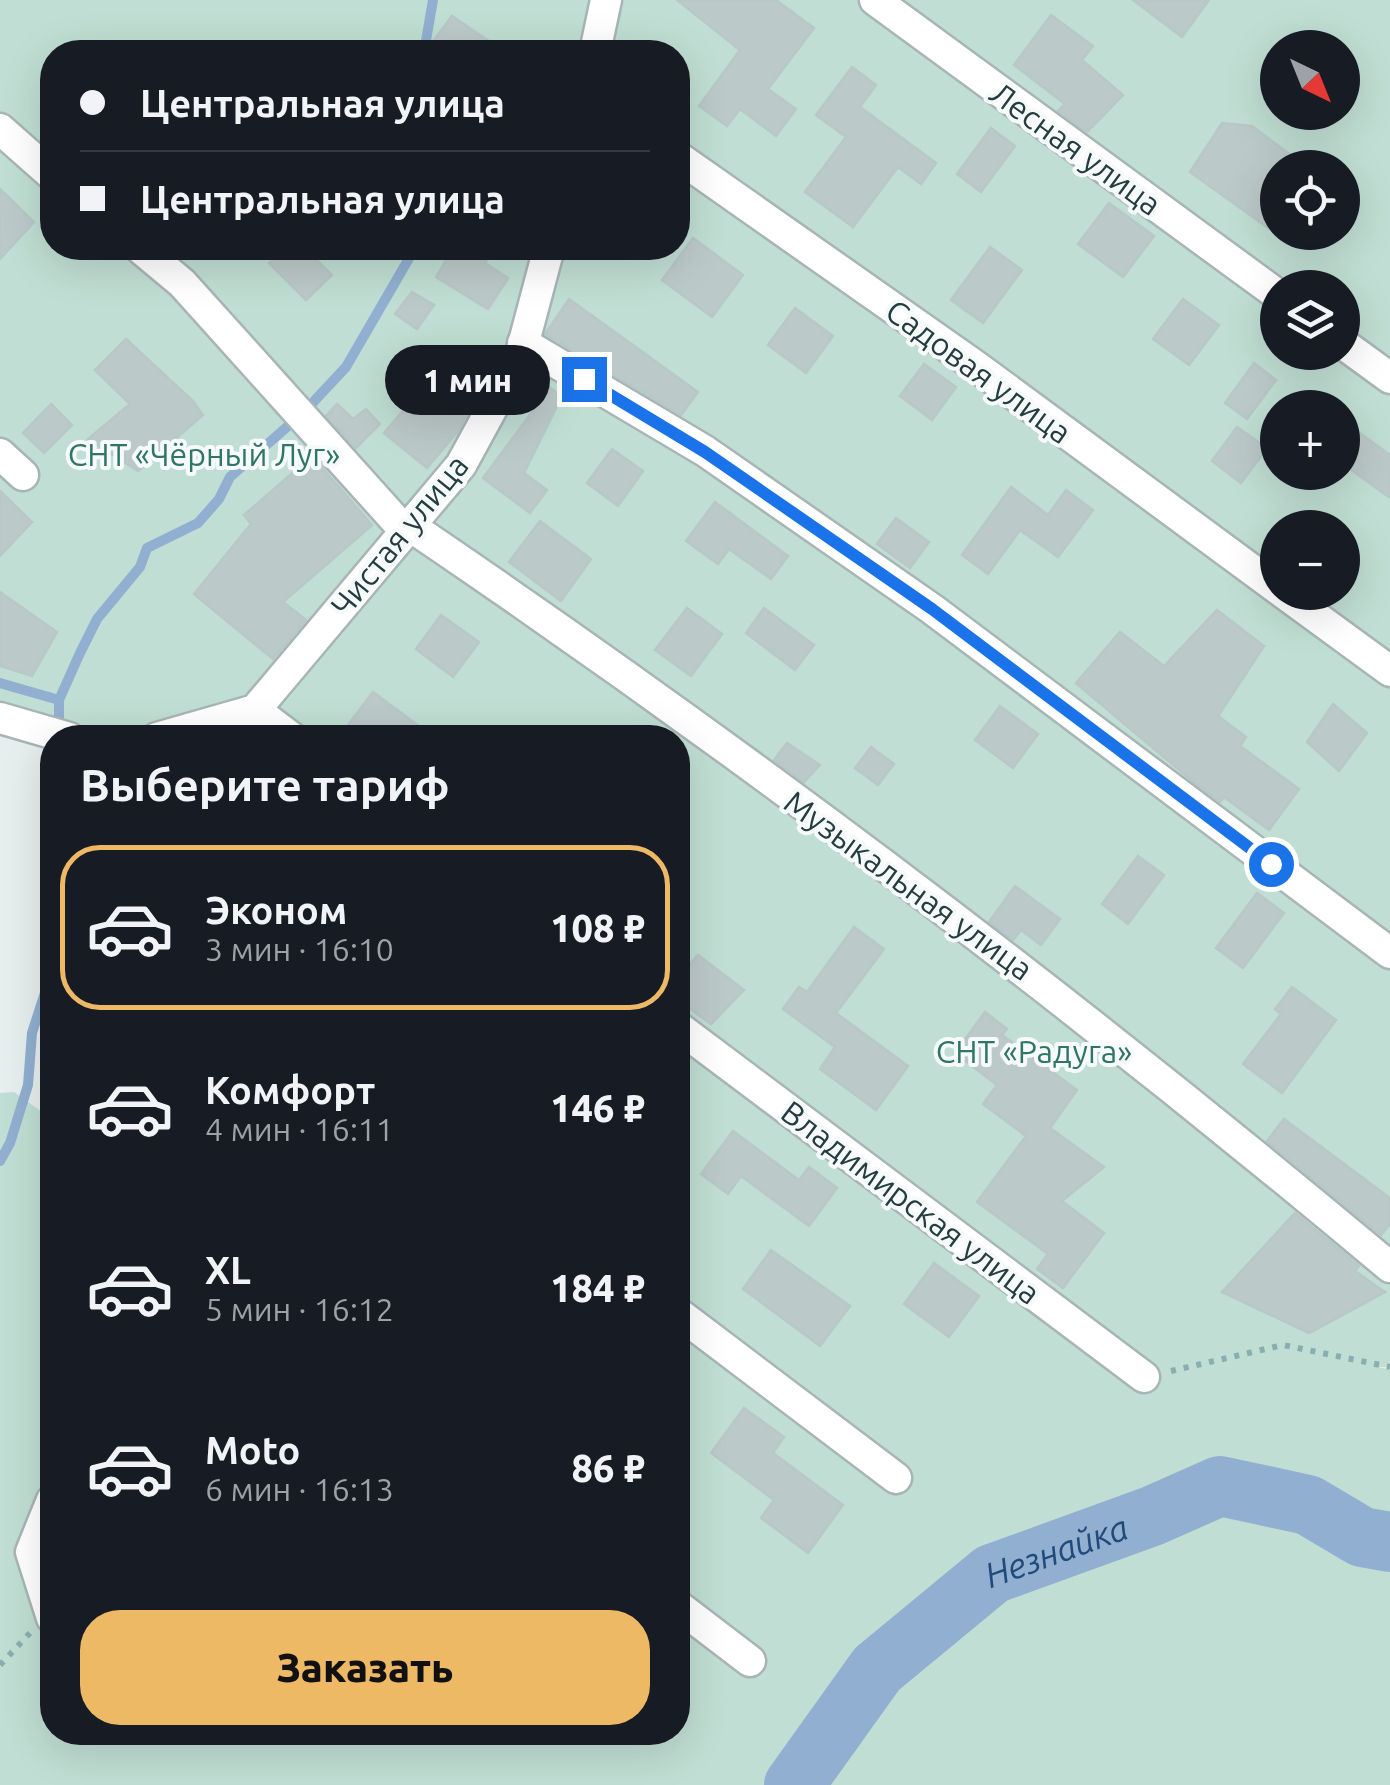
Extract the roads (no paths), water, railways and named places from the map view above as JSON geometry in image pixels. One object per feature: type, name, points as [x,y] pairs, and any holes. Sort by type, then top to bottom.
[{"type":"street","points":[[597,40],[606,0]]},
{"type":"street","name":"Лесная улица","points":[[875,0],[1260,283]]},
{"type":"street","points":[[0,129],[40,164]]},
{"type":"street","name":"Садовая улица","points":[[690,165],[977,367],[1260,576]]},
{"type":"street","name":"Музыкальная улица","points":[[154,260],[182,283],[397,522],[410,526],[554,625],[1001,951],[1216,1121],[1390,1267]]},
{"type":"street","name":"Чистая улица","points":[[254,710],[461,466],[520,357],[546,260]]},
{"type":"street","points":[[523,343],[705,452],[932,609],[1390,953]]},
{"type":"street","points":[[1360,356],[1390,378]]},
{"type":"street","name":"Садовая улица","points":[[1306,610],[1390,671]]},
{"type":"street","points":[[202,725],[254,710],[274,725]]},
{"type":"street","points":[[0,718],[40,730]]},
{"type":"street","name":"Владимирская улица","points":[[690,1036],[1144,1377]]},
{"type":"street","points":[[690,1321],[896,1478]]},
{"type":"street","points":[[40,1530],[31,1552],[40,1581]]},
{"type":"street","points":[[690,1615],[750,1661]]},
{"type":"waterway","points":[[426,40],[433,0]]},
{"type":"waterway","points":[[59,725],[59,700],[80,653],[97,619],[140,567],[147,548],[198,523],[219,499],[230,477],[304,412],[346,367],[408,260]]},
{"type":"waterway","points":[[0,683],[59,700]]},
{"type":"waterway","points":[[0,1161],[10,1143],[28,1085],[32,1033],[40,1008]]},
{"type":"waterway","name":"Незнайка","points":[[794,1785],[877,1669],[992,1574],[1152,1516],[1220,1486],[1308,1505],[1362,1537],[1390,1542]]},
{"type":"park label","name":"СНТ «Чёрный Луг»","points":[[204,454]]},
{"type":"park label","name":"СНТ «Радуга»","points":[[1034,1051]]}]
